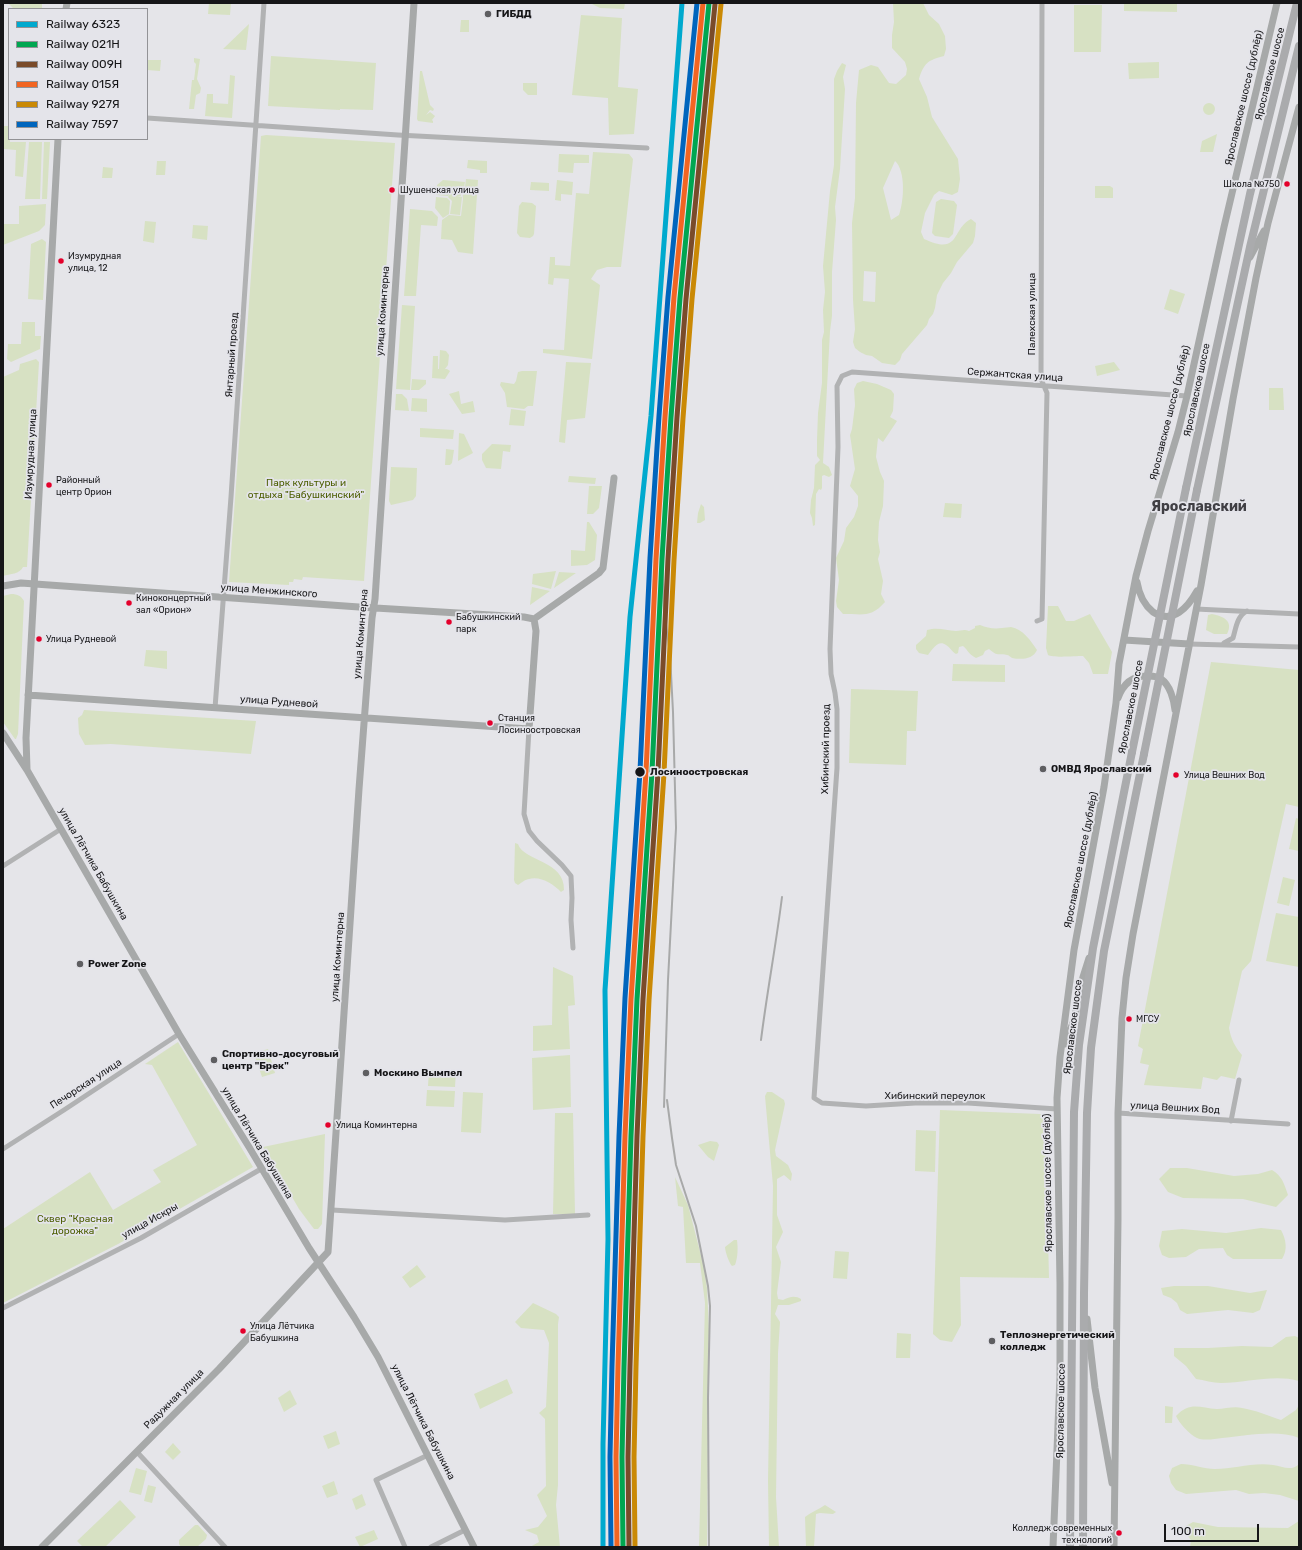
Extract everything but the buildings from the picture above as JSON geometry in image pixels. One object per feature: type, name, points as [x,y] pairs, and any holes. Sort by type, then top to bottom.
[{"type":"main road","name":"Ярославское шоссе","points":[[1070,1547],[1074,1112],[1079,1045],[1093,948],[1186,488],[1250,194],[1298,3]]},
{"type":"main road","name":"Ярославское шоссе","points":[[1083,1547],[1084,1293],[1087,1113],[1091,1048],[1104,950],[1197,490],[1246,265],[1299,46]]},
{"type":"street","name":"Янтарный проезд","points":[[215,708],[224,598],[264,3]]},
{"type":"street","name":"улица Коминтерна","points":[[318,1263],[328,1252],[332,1210],[414,3]]},
{"type":"street","name":"Палехская улица","points":[[1037,621],[1042,619],[1043,599],[1047,393],[1042,379],[1042,3]]},
{"type":"street","name":"Ярославское шоссе (дублёр)","points":[[1053,1547],[1060,1369],[1057,1109],[1060,1057],[1074,950],[1104,787],[1116,703],[1118,664],[1136,576],[1187,396],[1224,227],[1277,3]]},
{"type":"street","points":[[1114,1547],[1118,1113],[1122,1018],[1126,978],[1132,934],[1201,585],[1233,399],[1268,223],[1299,107]]},
{"type":"street","points":[[148,118],[404,135],[648,148]]},
{"type":"street","name":"Изумрудная улица","points":[[27,770],[26,738],[28,696],[58,140]]},
{"type":"street","points":[[1246,265],[1268,223]]},
{"type":"street","name":"Сержантская улица","points":[[842,376],[852,372],[1044,387],[1187,396]]},
{"type":"street","name":"Хибинский проезд","points":[[814,1098],[837,768],[837,709],[836,693],[831,674],[830,649],[838,447],[837,386],[842,376]]},
{"type":"street","points":[[573,948],[571,920],[572,879],[567,870],[537,841],[529,831],[524,814],[536,631],[534,619],[600,573],[603,568],[614,478]]},
{"type":"street","points":[[1136,576],[1138,591],[1143,602],[1159,616],[1167,617],[1175,615],[1189,604],[1201,585]]},
{"type":"street","name":"улица Менжинского","points":[[3,586],[34,584],[224,598],[524,617],[534,619]]},
{"type":"street","points":[[1196,609],[1299,614]]},
{"type":"street","points":[[1220,645],[1233,638],[1239,619],[1243,613],[1248,611]]},
{"type":"street","points":[[1124,640],[1189,644],[1299,647]]},
{"type":"street","points":[[1116,703],[1123,687],[1130,681],[1143,676],[1154,676],[1160,679],[1169,689],[1176,716]]},
{"type":"street","name":"улица Рудневой","points":[[28,696],[529,729]]},
{"type":"street","name":"улица Лётчика Бабушкина","points":[[3,733],[27,770],[61,828],[179,1034],[318,1263],[378,1356],[474,1547]]},
{"type":"street","points":[[3,866],[61,828]]},
{"type":"street","points":[[1060,1057],[1074,1020],[1083,977],[1093,948]]},
{"type":"street","name":"Печорская улица","points":[[3,1148],[179,1034]]},
{"type":"street","name":"улица Вешних Вод","points":[[1231,1121],[1239,1080]]},
{"type":"street","name":"Хибинский переулок","points":[[814,1098],[822,1103],[866,1106],[915,1103],[968,1103],[1057,1109]]},
{"type":"street","name":"улица Вешних Вод","points":[[1118,1113],[1288,1124]]},
{"type":"street","name":"улица Искры","points":[[3,1308],[141,1238],[261,1169]]},
{"type":"street","points":[[332,1210],[505,1220],[588,1215]]},
{"type":"street","name":"Радужная улица","points":[[42,1547],[219,1369],[318,1263]]},
{"type":"street","points":[[1084,1293],[1095,1388],[1115,1499]]},
{"type":"street","points":[[137,1452],[225,1547]]},
{"type":"street","points":[[405,1547],[376,1480],[428,1455]]},
{"type":"street","points":[[431,1547],[466,1530]]},
{"type":"green space","points":[[8,3],[42,3],[42,8],[13,8]]},
{"type":"green space","points":[[209,3],[231,3],[230,15],[208,14]]},
{"type":"green space","points":[[590,3],[625,3],[624,9],[600,8]]},
{"type":"green space","points":[[893,3],[923,3],[929,15],[939,24],[945,36],[946,49],[944,56],[927,63],[919,79],[927,97],[932,117],[958,159],[960,179],[958,192],[952,195],[939,191],[934,195],[925,213],[921,232],[924,239],[944,244],[950,243],[965,223],[971,219],[976,223],[973,243],[957,262],[943,283],[937,295],[933,314],[927,325],[902,354],[900,360],[895,365],[882,363],[872,356],[860,352],[855,348],[853,342],[855,329],[852,223],[855,198],[856,103],[859,70],[871,65],[878,67],[889,83],[896,84],[906,75],[907,69],[905,62],[892,48],[894,22]],"holes":[[[895,161],[901,172],[903,194],[899,215],[891,220],[883,188]],[[864,271],[876,272],[875,302],[863,301]]]},
{"type":"green space","points":[[1124,3],[1177,3],[1177,12],[1124,11]]},
{"type":"green space","points":[[1074,5],[1102,5],[1101,52],[1074,52]]},
{"type":"green space","points":[[581,15],[622,18],[618,87],[638,89],[634,134],[609,135],[608,98],[572,95]]},
{"type":"green space","points":[[461,20],[469,20],[469,32],[460,32]]},
{"type":"green space","points":[[249,24],[246,50],[223,49]]},
{"type":"green space","points":[[271,56],[376,63],[373,110],[340,110],[268,106]]},
{"type":"green space","points":[[194,58],[200,59],[197,79],[201,88],[200,93],[196,95],[194,109],[189,109],[192,80],[194,80],[196,64],[194,62]]},
{"type":"green space","points":[[148,60],[161,60],[160,71],[148,70]]},
{"type":"green space","points":[[1159,62],[1159,78],[1129,79],[1128,63]]},
{"type":"green space","points":[[842,63],[846,65],[843,77],[845,89],[840,169],[835,207],[836,220],[832,272],[832,316],[823,463],[829,467],[832,475],[829,477],[824,475],[822,476],[822,488],[821,490],[819,489],[816,494],[815,525],[813,526],[810,513],[811,500],[814,488],[815,465],[820,460],[817,456],[817,440],[818,413],[822,383],[822,340],[824,332],[823,310],[825,292],[823,266],[834,165],[834,79]]},
{"type":"green space","points":[[420,71],[422,71],[430,105],[434,109],[433,111],[430,110],[426,115],[430,112],[435,116],[432,120],[433,123],[418,121],[417,119]]},
{"type":"green space","points":[[230,75],[235,76],[232,118],[205,116],[207,94],[213,94],[213,103],[228,104]]},
{"type":"green space","points":[[523,83],[537,83],[537,95],[528,95],[523,90]]},
{"type":"green space","points":[[1207,103],[1211,103],[1215,109],[1211,115],[1207,115],[1203,111],[1203,107]]},
{"type":"green space","points":[[3,126],[8,126],[8,140],[10,140],[10,142],[26,142],[23,177],[15,176],[16,150],[4,149],[3,155]]},
{"type":"green space","points":[[1217,134],[1213,152],[1200,152],[1202,141]]},
{"type":"green space","name":"Парк культуры и отдыха \"Бабушкинский\"","points":[[266,135],[395,143],[364,581],[303,577],[302,580],[294,579],[293,582],[289,582],[289,585],[229,582],[261,136]]},
{"type":"green space","points":[[29,142],[42,142],[40,199],[25,199]]},
{"type":"green space","points":[[44,142],[50,142],[47,199],[42,199]]},
{"type":"green space","points":[[593,152],[629,154],[633,159],[621,267],[607,267],[597,270],[591,279],[600,285],[592,359],[543,353],[543,349],[564,350],[569,279],[554,278],[553,285],[548,284],[550,257],[555,257],[555,265],[570,266],[576,193],[589,194]]},
{"type":"green space","points":[[559,154],[589,155],[589,163],[574,163],[573,173],[558,172]]},
{"type":"green space","points":[[468,160],[487,161],[487,173],[480,173],[480,170],[467,168]]},
{"type":"green space","points":[[157,161],[166,161],[165,175],[156,175]]},
{"type":"green space","points":[[103,167],[113,168],[112,178],[102,178]]},
{"type":"green space","points":[[466,179],[478,180],[473,254],[458,252],[452,240],[441,239],[442,220],[449,215],[461,216],[463,199],[462,188],[465,187]]},
{"type":"green space","points":[[443,180],[465,182],[464,187],[453,186],[460,187],[461,196],[457,196],[462,197],[460,215],[450,214],[452,201],[448,197],[450,194],[448,196],[436,195],[437,185]]},
{"type":"green space","points":[[557,180],[573,182],[572,195],[561,194],[561,201],[555,200]]},
{"type":"green space","points":[[531,182],[549,183],[549,191],[530,190]]},
{"type":"green space","points":[[1095,186],[1110,186],[1113,188],[1113,198],[1095,198]]},
{"type":"green space","points":[[436,197],[447,198],[450,201],[449,214],[443,218],[435,208]]},
{"type":"green space","points":[[941,199],[954,201],[957,205],[953,234],[949,238],[935,236],[932,233],[936,202]]},
{"type":"green space","points":[[522,202],[532,203],[536,206],[534,234],[530,238],[520,237],[517,233],[519,206]]},
{"type":"green space","points":[[46,204],[45,225],[39,231],[3,245],[3,224],[19,224],[19,206]]},
{"type":"green space","points":[[410,209],[432,211],[438,217],[437,226],[421,225],[416,296],[404,296]]},
{"type":"green space","points":[[145,221],[156,222],[154,243],[143,241]]},
{"type":"green space","points":[[193,225],[208,226],[207,240],[192,238]]},
{"type":"green space","points":[[42,239],[46,242],[43,300],[28,299],[31,244]]},
{"type":"green space","points":[[1170,289],[1185,294],[1178,314],[1164,309]]},
{"type":"green space","points":[[402,305],[415,306],[410,390],[396,389]]},
{"type":"green space","points":[[22,322],[35,322],[35,336],[41,336],[40,349],[11,362],[7,359],[8,344],[21,344]]},
{"type":"green space","points":[[440,350],[446,351],[449,355],[448,365],[445,369],[439,369]]},
{"type":"green space","points":[[433,356],[438,356],[438,369],[447,369],[450,371],[445,379],[432,378]]},
{"type":"green space","points":[[36,359],[39,362],[27,567],[23,567],[20,571],[3,576],[3,377],[19,370],[20,364]]},
{"type":"green space","points":[[566,362],[591,363],[585,418],[567,420],[565,443],[559,442]]},
{"type":"green space","points":[[1114,362],[1120,370],[1097,376],[1095,366]]},
{"type":"green space","points":[[537,371],[533,406],[528,406],[524,409],[507,407],[505,393],[500,385],[501,382],[514,384],[518,372]]},
{"type":"green space","points":[[412,379],[426,380],[426,384],[419,390],[411,390]]},
{"type":"green space","points":[[863,381],[877,384],[891,390],[894,394],[893,411],[890,417],[897,421],[883,442],[878,438],[876,457],[884,481],[883,506],[879,522],[878,540],[880,552],[878,559],[883,581],[881,594],[885,602],[871,613],[843,614],[837,607],[836,601],[839,580],[836,558],[844,541],[846,528],[854,517],[858,506],[858,496],[850,486],[855,469],[850,435],[855,405],[854,389],[857,383]]},
{"type":"green space","points":[[1269,388],[1283,388],[1284,410],[1269,410]]},
{"type":"green space","points":[[459,391],[461,404],[473,401],[475,412],[462,414],[449,394]]},
{"type":"green space","points":[[396,394],[402,394],[407,399],[409,411],[395,410]]},
{"type":"green space","points":[[412,398],[427,399],[427,412],[411,411]]},
{"type":"green space","points":[[511,409],[526,411],[524,426],[509,425]]},
{"type":"green space","points":[[420,428],[454,430],[453,439],[420,437]]},
{"type":"green space","points":[[459,433],[464,434],[473,453],[458,461]]},
{"type":"green space","points":[[492,444],[511,445],[510,452],[503,451],[501,469],[486,468],[482,460],[482,454]]},
{"type":"green space","points":[[446,449],[454,450],[452,463],[450,465],[445,465]]},
{"type":"green space","points":[[391,467],[417,468],[416,496],[413,500],[391,505],[389,501]]},
{"type":"green space","points":[[569,476],[596,478],[595,484],[568,482]]},
{"type":"green space","points":[[589,486],[602,486],[599,508],[593,514],[587,514]]},
{"type":"green space","points":[[945,503],[962,504],[961,518],[943,517]]},
{"type":"green space","points":[[701,504],[704,507],[705,520],[697,523],[698,513]]},
{"type":"green space","points":[[587,522],[589,522],[597,535],[595,560],[587,565],[571,566],[571,550],[585,551]]},
{"type":"green space","points":[[556,571],[551,589],[532,584],[533,574]]},
{"type":"green space","points":[[559,572],[576,573],[554,588]]},
{"type":"green space","points":[[532,587],[550,591],[530,605]]},
{"type":"green space","points":[[16,594],[24,601],[18,734],[16,739],[3,722],[3,596]]},
{"type":"green space","points":[[1048,606],[1058,606],[1066,621],[1074,621],[1090,614],[1112,652],[1108,674],[1093,674],[1089,663],[1083,656],[1059,657],[1048,655],[1046,648]]},
{"type":"green space","points":[[1212,614],[1220,616],[1228,622],[1229,629],[1227,634],[1214,634],[1206,630],[1208,615]]},
{"type":"green space","points":[[980,625],[988,628],[1015,628],[1026,636],[1037,650],[1030,657],[1020,659],[1012,658],[1008,655],[996,654],[989,649],[985,651],[983,655],[976,658],[963,646],[959,647],[958,653],[956,654],[947,646],[940,643],[928,655],[919,653],[916,649],[916,645],[926,636],[927,630],[938,629],[969,631],[975,628],[975,626]]},
{"type":"green space","points":[[146,650],[167,651],[167,669],[144,666]]},
{"type":"green space","points":[[1211,662],[1299,670],[1299,807],[1286,804],[1251,961],[1242,971],[1229,1028],[1234,1043],[1242,1055],[1235,1079],[1221,1076],[1217,1080],[1203,1077],[1201,1089],[1144,1085],[1149,1065],[1140,1063],[1143,1049],[1138,1046]]},
{"type":"green space","points":[[953,664],[1005,665],[1005,682],[952,681]]},
{"type":"green space","points":[[851,689],[918,691],[916,731],[907,731],[906,765],[849,763]]},
{"type":"green space","points":[[84,710],[256,721],[251,754],[111,744],[85,745],[79,734],[78,718],[82,715]]},
{"type":"green space","points":[[1296,818],[1299,819],[1299,851],[1289,849]]},
{"type":"green space","points":[[515,843],[518,844],[528,855],[544,862],[558,873],[563,880],[564,890],[561,892],[551,884],[533,878],[528,879],[518,885],[515,883]]},
{"type":"green space","points":[[1283,877],[1295,880],[1289,906],[1277,903]]},
{"type":"green space","points":[[1276,913],[1299,917],[1299,967],[1266,961]]},
{"type":"green space","points":[[553,967],[573,976],[575,1005],[568,1006],[570,1049],[533,1051],[533,1026],[552,1025]]},
{"type":"green space","name":"Сквер \"Красная дорожка\"","points":[[178,1042],[253,1167],[120,1243],[3,1303],[3,1229],[90,1172],[113,1210],[161,1182],[153,1170],[197,1145],[152,1065],[145,1064]]},
{"type":"green space","points":[[268,1049],[275,1073],[262,1077],[254,1053]]},
{"type":"green space","points":[[570,1055],[571,1107],[533,1110],[532,1058]]},
{"type":"green space","points":[[429,1070],[456,1071],[455,1087],[428,1086]]},
{"type":"green space","points":[[427,1090],[455,1091],[454,1107],[426,1106]]},
{"type":"green space","points":[[463,1092],[483,1093],[481,1133],[461,1132]]},
{"type":"green space","points":[[767,1092],[772,1092],[784,1100],[785,1104],[775,1150],[776,1156],[788,1165],[792,1174],[791,1181],[784,1175],[777,1179],[777,1215],[783,1232],[776,1247],[781,1262],[777,1293],[778,1299],[783,1300],[794,1297],[801,1299],[801,1301],[789,1305],[778,1305],[775,1314],[780,1322],[778,1353],[776,1497],[779,1547],[769,1547],[768,1481],[773,1186],[765,1096]]},
{"type":"green space","points":[[940,1110],[1040,1114],[1045,1116],[1049,1278],[960,1277],[961,1325],[952,1342],[940,1340],[933,1334]]},
{"type":"green space","points":[[555,1113],[573,1113],[575,1214],[553,1214]]},
{"type":"green space","points":[[916,1130],[936,1131],[935,1172],[915,1171]]},
{"type":"green space","points":[[325,1134],[322,1224],[318,1229],[314,1229],[299,1209],[263,1147]]},
{"type":"green space","points":[[710,1141],[717,1142],[719,1145],[714,1161],[708,1157],[698,1145]]},
{"type":"green space","points":[[1170,1168],[1187,1168],[1234,1176],[1258,1174],[1272,1170],[1282,1180],[1288,1195],[1276,1207],[1243,1199],[1183,1198],[1168,1192],[1159,1179]]},
{"type":"green space","points":[[675,1177],[688,1205],[704,1267],[707,1288],[709,1330],[707,1547],[699,1547],[705,1303],[700,1263],[686,1263],[683,1207],[678,1206]]},
{"type":"green space","points":[[1261,1228],[1281,1230],[1286,1244],[1282,1259],[1233,1259],[1227,1255],[1223,1248],[1199,1249],[1186,1257],[1169,1258],[1162,1255],[1159,1246],[1162,1231],[1182,1229],[1226,1233]]},
{"type":"green space","points":[[734,1240],[737,1240],[738,1252],[735,1265],[732,1266],[727,1257],[725,1247]]},
{"type":"green space","points":[[835,1251],[849,1252],[847,1279],[833,1278]]},
{"type":"green space","points":[[417,1265],[426,1277],[410,1288],[402,1277]]},
{"type":"green space","points":[[1174,1286],[1208,1286],[1250,1293],[1267,1290],[1260,1310],[1253,1313],[1228,1310],[1187,1314],[1180,1310],[1177,1303],[1171,1298],[1163,1295],[1161,1288]]},
{"type":"green space","points":[[533,1303],[556,1314],[559,1317],[558,1485],[556,1505],[560,1547],[530,1547],[539,1542],[537,1535],[525,1530],[538,1527],[547,1516],[537,1495],[546,1486],[545,1419],[539,1413],[546,1407],[549,1343],[544,1330],[521,1328],[515,1322]]},
{"type":"green space","points":[[897,1333],[911,1334],[910,1358],[896,1358]]},
{"type":"green space","points":[[1295,1336],[1299,1338],[1299,1381],[1280,1378],[1231,1383],[1215,1383],[1196,1379],[1186,1366],[1174,1356],[1174,1348],[1242,1346],[1272,1347],[1286,1337]]},
{"type":"green space","points":[[507,1379],[513,1393],[480,1409],[474,1394]]},
{"type":"green space","points":[[290,1390],[297,1404],[284,1412],[278,1398]]},
{"type":"green space","points":[[1299,1405],[1299,1438],[1290,1435],[1271,1434],[1209,1440],[1200,1439],[1188,1432],[1176,1416],[1186,1408],[1195,1406],[1217,1409],[1236,1407],[1252,1410],[1281,1420],[1296,1410]]},
{"type":"green space","points":[[1165,1406],[1173,1407],[1172,1423],[1165,1423]]},
{"type":"green space","points":[[336,1431],[340,1444],[328,1449],[323,1436]]},
{"type":"green space","points":[[173,1443],[181,1452],[173,1460],[165,1452]]},
{"type":"green space","points":[[1181,1464],[1215,1469],[1258,1464],[1293,1468],[1299,1464],[1299,1501],[1280,1495],[1264,1493],[1249,1494],[1236,1490],[1186,1494],[1176,1490],[1171,1483],[1169,1476],[1172,1468]]},
{"type":"green space","points":[[136,1468],[147,1471],[141,1495],[129,1492]]},
{"type":"green space","points":[[334,1481],[338,1494],[327,1498],[322,1486]]},
{"type":"green space","points":[[148,1485],[156,1487],[152,1503],[144,1501]]},
{"type":"green space","points":[[362,1494],[366,1505],[356,1510],[352,1499]]},
{"type":"green space","points":[[120,1500],[136,1517],[105,1547],[83,1547],[77,1541]]},
{"type":"green space","points":[[825,1505],[836,1512],[833,1514],[816,1514],[814,1547],[806,1547],[805,1517]]},
{"type":"green space","points":[[1299,1521],[1299,1547],[1190,1547],[1191,1540],[1186,1534],[1186,1526],[1193,1522],[1218,1527],[1288,1528]]},
{"type":"green space","points":[[195,1525],[198,1525],[207,1535],[206,1539],[197,1547],[181,1547],[179,1540]]},
{"type":"green space","points":[[374,1530],[378,1539],[360,1547],[355,1537]]},
{"type":"railway","points":[[662,559],[664,610],[670,654],[676,828],[668,980],[664,1107]]},
{"type":"railway","points":[[761,1040],[782,897]]},
{"type":"railway","points":[[667,1100],[676,1165],[696,1226],[708,1286],[710,1306],[708,1398],[709,1547]]},
{"type":"rail line","name":"6323","points":[[603,1547],[603,1444],[608,1239],[605,990],[630,617],[651,416],[682,3]]},
{"type":"rail line","name":"7597","points":[[611,1547],[610,1457],[612,1366],[625,998],[640,771],[650,558],[659,416],[668,297],[697,3]]},
{"type":"rail line","name":"015Я","points":[[617,1547],[616,1457],[618,1366],[631,999],[646,772],[656,559],[665,417],[674,297],[703,3]]},
{"type":"rail line","name":"021Н","points":[[623,1547],[622,1457],[624,1366],[637,999],[652,772],[662,559],[671,417],[680,298],[709,3]]},
{"type":"rail line","name":"009Н","points":[[629,1547],[628,1457],[630,1366],[643,999],[658,772],[668,559],[677,417],[686,299],[715,4]]},
{"type":"rail line","name":"927Я","points":[[635,1547],[634,1457],[636,1366],[649,1000],[664,773],[674,560],[683,418],[692,299],[721,4]]},
{"type":"place","name":"ГИБДД","points":[[488,14]]},
{"type":"place","name":"Школа №750","points":[[1287,184]]},
{"type":"place","name":"Шушенская улица","points":[[392,190]]},
{"type":"place","name":"Изумрудная улица, 12","points":[[61,261]]},
{"type":"place","name":"Районный центр Орион","points":[[49,485]]},
{"type":"place","name":"Киноконцертный зал «Орион»","points":[[129,603]]},
{"type":"place","name":"Бабушкинский парк","points":[[449,622]]},
{"type":"place","name":"Улица Рудневой","points":[[39,639]]},
{"type":"place","name":"Станция Лосиноостровская","points":[[490,723]]},
{"type":"place","name":"ОМВД Ярославский","points":[[1043,769]]},
{"type":"place","name":"Лосиноостровская","points":[[640,772]]},
{"type":"place","name":"Улица Вешних Вод","points":[[1176,775]]},
{"type":"place","name":"Power Zone","points":[[80,964]]},
{"type":"place","name":"МГСУ","points":[[1129,1019]]},
{"type":"place","name":"Спортивно-досуговый центр \"Брек\"","points":[[214,1060]]},
{"type":"place","name":"Москино Вымпел","points":[[366,1073]]},
{"type":"place","name":"Улица Коминтерна","points":[[328,1125]]},
{"type":"place","name":"Улица Лётчика Бабушкина","points":[[243,1331]]},
{"type":"place","name":"Теплоэнергетический колледж","points":[[992,1341]]},
{"type":"place","name":"Колледж современных технологий","points":[[1119,1533]]},
{"type":"district","name":"Ярославский","points":[[1199,507]]}]
